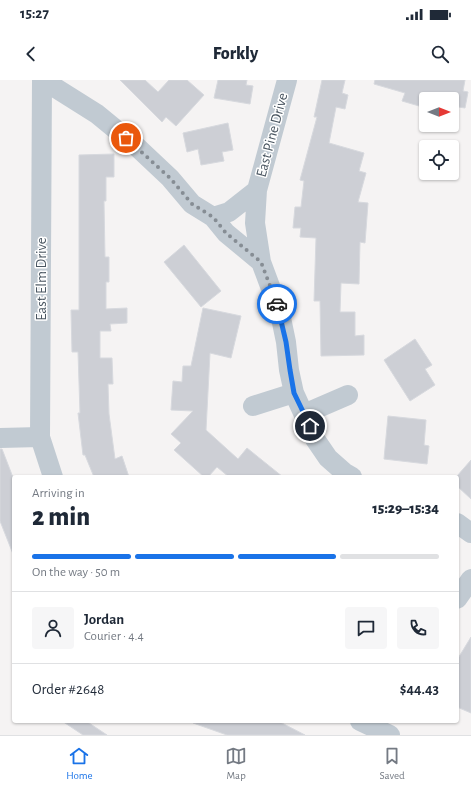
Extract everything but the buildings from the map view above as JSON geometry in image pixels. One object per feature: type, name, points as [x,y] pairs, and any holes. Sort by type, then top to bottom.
[{"type":"street","points":[[43,80],[97,114],[136,146],[170,178],[192,204],[213,217],[226,233],[261,262]]},
{"type":"street","name":"East Elm Drive","points":[[43,80],[40,437],[52,475]]},
{"type":"street","name":"East Pine Drive","points":[[287,80],[257,190],[255,223],[261,262],[280,313],[294,393],[315,439],[328,458],[348,475]]},
{"type":"street","name":"East Pine Drive","points":[[213,217],[229,212],[257,190]]},
{"type":"street","points":[[253,406],[294,393]]},
{"type":"street","points":[[304,414],[348,395]]},
{"type":"street","points":[[0,438],[40,437]]},
{"type":"street","points":[[459,524],[471,533]]},
{"type":"street","points":[[459,596],[471,579]]},
{"type":"street","points":[[365,723],[384,730]]},
{"type":"way so far","points":[[126,138],[170,178],[192,204],[213,217],[226,233],[261,262],[277,304]]},
{"type":"route","points":[[277,304],[286,342],[294,393],[310,426]]}]
